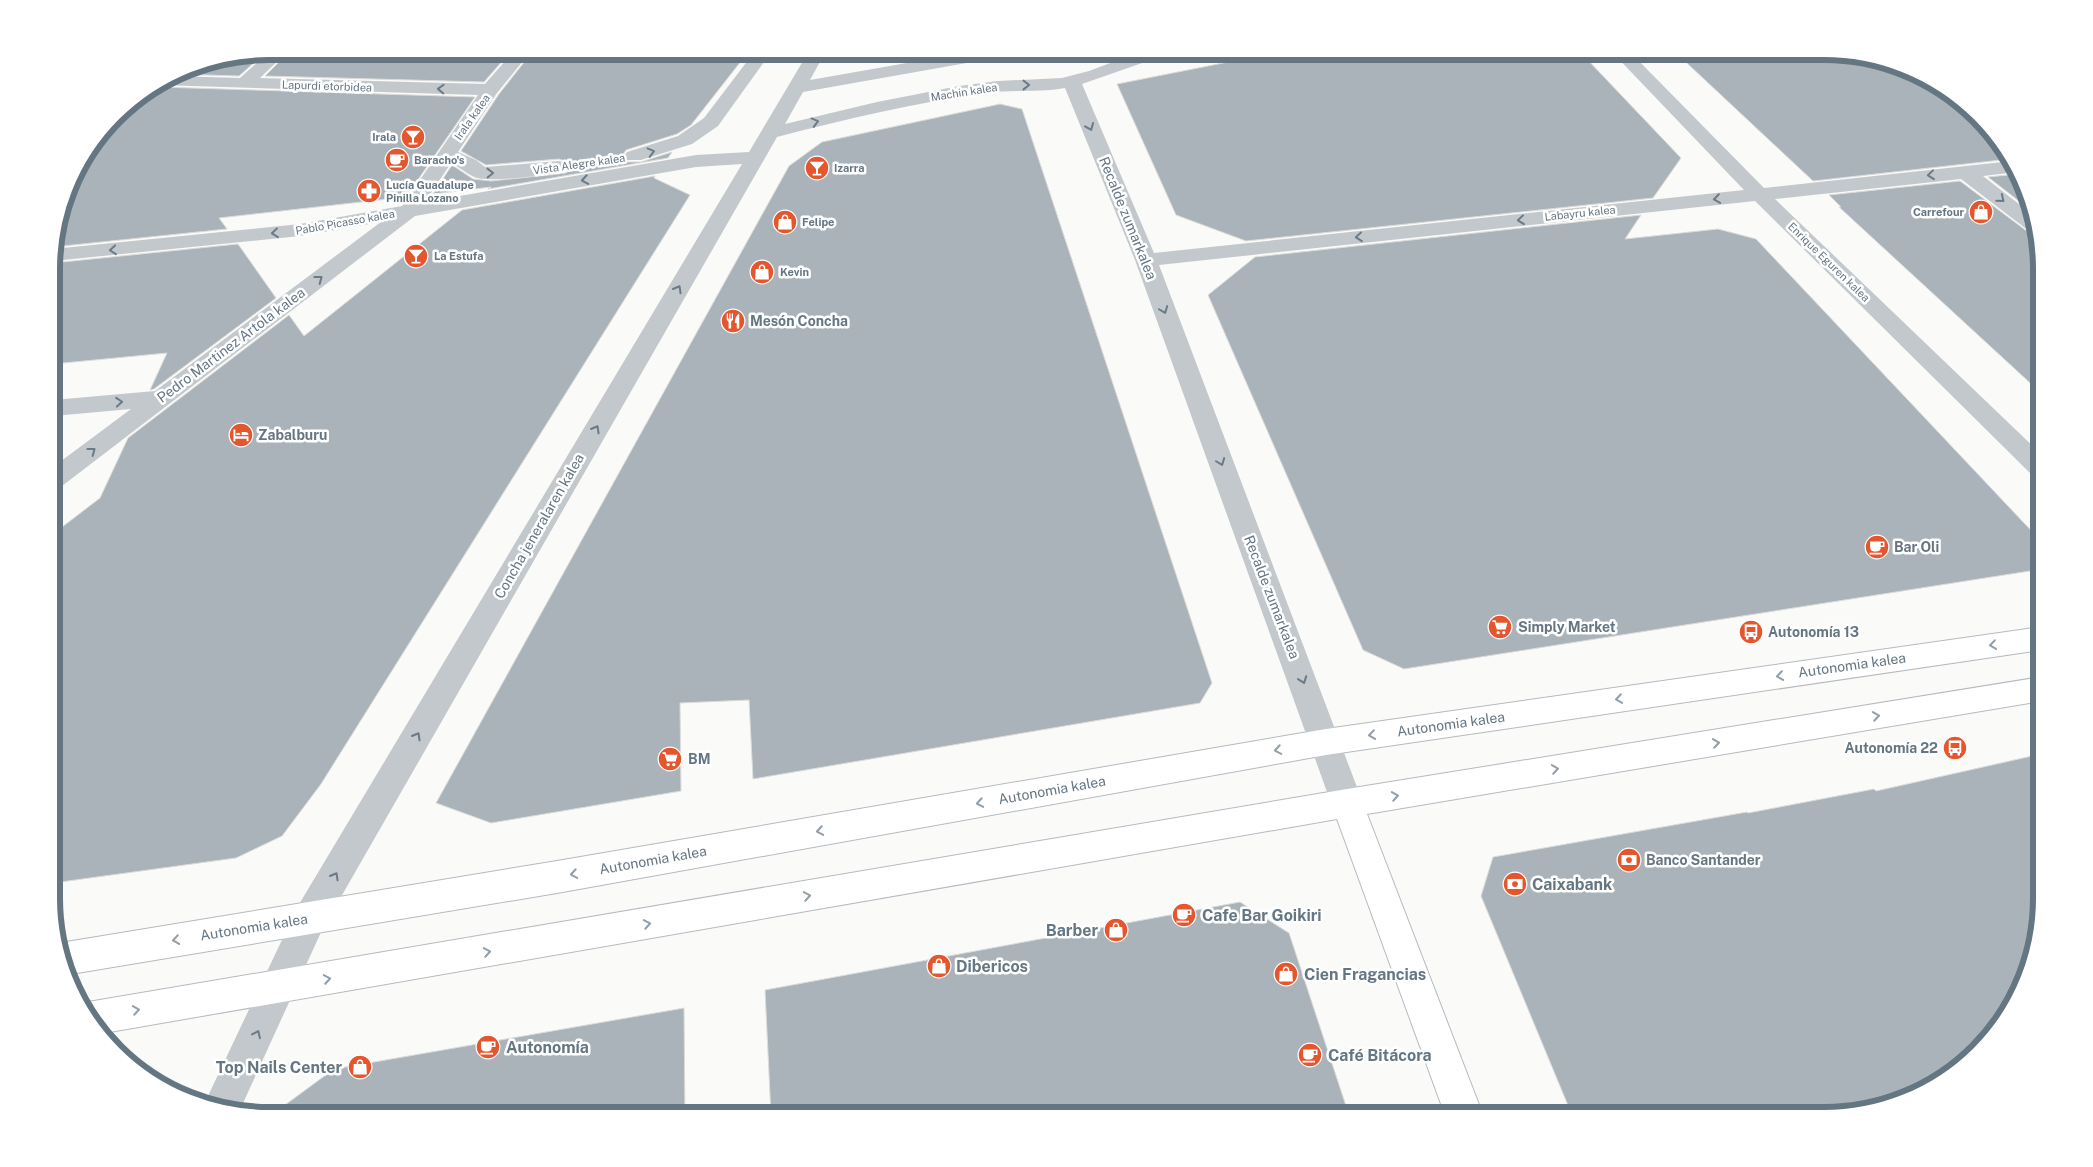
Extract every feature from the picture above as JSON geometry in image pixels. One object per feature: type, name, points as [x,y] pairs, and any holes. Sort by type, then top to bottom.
[{"type":"main road","name":"Autonomia kalea","points":[[69,957],[557,877],[1326,742],[2033,639]]},
{"type":"main road","points":[[97,1017],[279,987],[1347,803],[2033,690]]},
{"type":"main road","name":"Recalde zumarkalea","points":[[1347,803],[1461,1107]]},
{"type":"street","points":[[246,83],[270,60]]},
{"type":"street","name":"Irala kalea","points":[[409,211],[490,90],[515,60]]},
{"type":"street","name":"Vista Alegre kalea","points":[[446,154],[469,164],[480,173],[513,172],[618,160],[656,150],[685,140],[710,122],[757,60]]},
{"type":"street","name":"Concha jeneralaren kalea","points":[[279,987],[310,918],[813,60]]},
{"type":"street","points":[[796,88],[955,60]]},
{"type":"street","name":"Machin kalea","points":[[768,134],[839,115],[988,87],[1049,85],[1072,82],[1095,76],[1136,60]]},
{"type":"street","name":"Enrique Eguren kalea","points":[[1628,60],[1759,193],[2033,461]]},
{"type":"street","name":"Lapurdi etorbidea","points":[[178,81],[490,90]]},
{"type":"street","name":"Recalde zumarkalea","points":[[1072,82],[1146,260],[1347,803]]},
{"type":"street","name":"Pablo Picasso kalea","points":[[60,254],[300,230],[707,159],[754,158]]},
{"type":"street","name":"Labayru kalea","points":[[1146,260],[2006,168]]},
{"type":"street","points":[[1965,172],[2027,220]]},
{"type":"street","name":"Pedro Martinez Artola kalea","points":[[60,475],[409,211]]},
{"type":"street","points":[[60,407],[162,398]]},
{"type":"street","points":[[225,1102],[279,987]]},
{"type":"building","points":[[257,60],[239,76],[193,75],[215,67]]},
{"type":"building","points":[[281,60],[503,60],[484,82],[265,76]]},
{"type":"building","points":[[526,60],[742,60],[691,125],[677,134],[626,150],[622,156],[627,162],[641,162],[672,152],[668,158],[488,189],[491,187],[433,194],[452,165],[473,179],[491,181],[566,173],[570,168],[568,162],[559,159],[486,165],[461,151],[499,94]]},
{"type":"building","points":[[1238,60],[1588,60],[1681,158],[1653,198],[1246,241],[1176,215],[1117,84]]},
{"type":"building","points":[[1684,60],[1837,60],[1891,71],[1928,88],[1951,103],[1981,131],[2002,160],[1813,181]]},
{"type":"building","points":[[167,87],[475,97],[406,197],[219,218],[227,229],[61,246],[71,202],[95,153],[121,121],[142,103]]},
{"type":"building","points":[[1000,104],[1022,109],[1212,683],[1200,703],[753,779],[749,700],[680,703],[681,791],[491,823],[436,803],[789,166],[822,142]]},
{"type":"building","points":[[2010,175],[2023,204],[1988,177]]},
{"type":"building","points":[[655,176],[654,178],[690,195],[321,784],[282,836],[236,858],[60,882],[60,529],[100,498],[128,438],[289,315],[304,336],[462,210]]},
{"type":"building","points":[[1960,181],[2030,233],[2033,256],[2033,386],[1839,207],[1841,207],[1829,195]]},
{"type":"building","points":[[1641,215],[1625,239],[1718,229],[1756,239],[2033,533],[2033,566],[2030,571],[1404,669],[1363,650],[1208,295],[1255,257]]},
{"type":"building","points":[[238,244],[276,298],[154,389],[150,390],[167,353],[60,363],[60,262]]},
{"type":"building","points":[[2033,756],[2033,911],[2029,938],[2022,965],[2005,1002],[1990,1025],[1972,1046],[1940,1072],[1904,1091],[1878,1100],[1851,1105],[1837,1107],[1569,1107],[1481,896],[1493,857],[1874,789],[1876,791]]},
{"type":"building","points":[[1240,902],[1289,933],[1346,1107],[771,1107],[765,990]]},
{"type":"building","points":[[684,1008],[685,1107],[282,1107],[334,1069]]},
{"type":"place","name":"Irala","points":[[413,137]]},
{"type":"place","name":"Baracho's","points":[[397,160]]},
{"type":"place","name":"Izarra","points":[[817,168]]},
{"type":"place","name":"Lucía Guadalupe Pinilla Lozano","points":[[369,191]]},
{"type":"place","name":"Carrefour","points":[[1981,212]]},
{"type":"place","name":"Felipe","points":[[785,222]]},
{"type":"place","name":"La Estufa","points":[[416,256]]},
{"type":"place","name":"Kevin","points":[[762,272]]},
{"type":"place","name":"Mesón Concha","points":[[733,321]]},
{"type":"place","name":"Zabalburu","points":[[241,435]]},
{"type":"place","name":"Bar Oli","points":[[1877,547]]},
{"type":"place","name":"Simply Market","points":[[1500,627]]},
{"type":"place","name":"Autonomía 13","points":[[1751,632]]},
{"type":"place","name":"Autonomía 22","points":[[1955,748]]},
{"type":"place","name":"BM","points":[[670,759]]},
{"type":"place","name":"Banco Santander","points":[[1629,860]]},
{"type":"place","name":"Caixabank","points":[[1515,884]]},
{"type":"place","name":"Cafe Bar Goikiri","points":[[1184,915]]},
{"type":"place","name":"Barber","points":[[1116,930]]},
{"type":"place","name":"Dibericos","points":[[939,966]]},
{"type":"place","name":"Cien Fragancias","points":[[1286,974]]},
{"type":"place","name":"Autonomía","points":[[488,1047]]},
{"type":"place","name":"Café Bitácora","points":[[1310,1055]]},
{"type":"place","name":"Top Nails Center","points":[[360,1067]]}]
